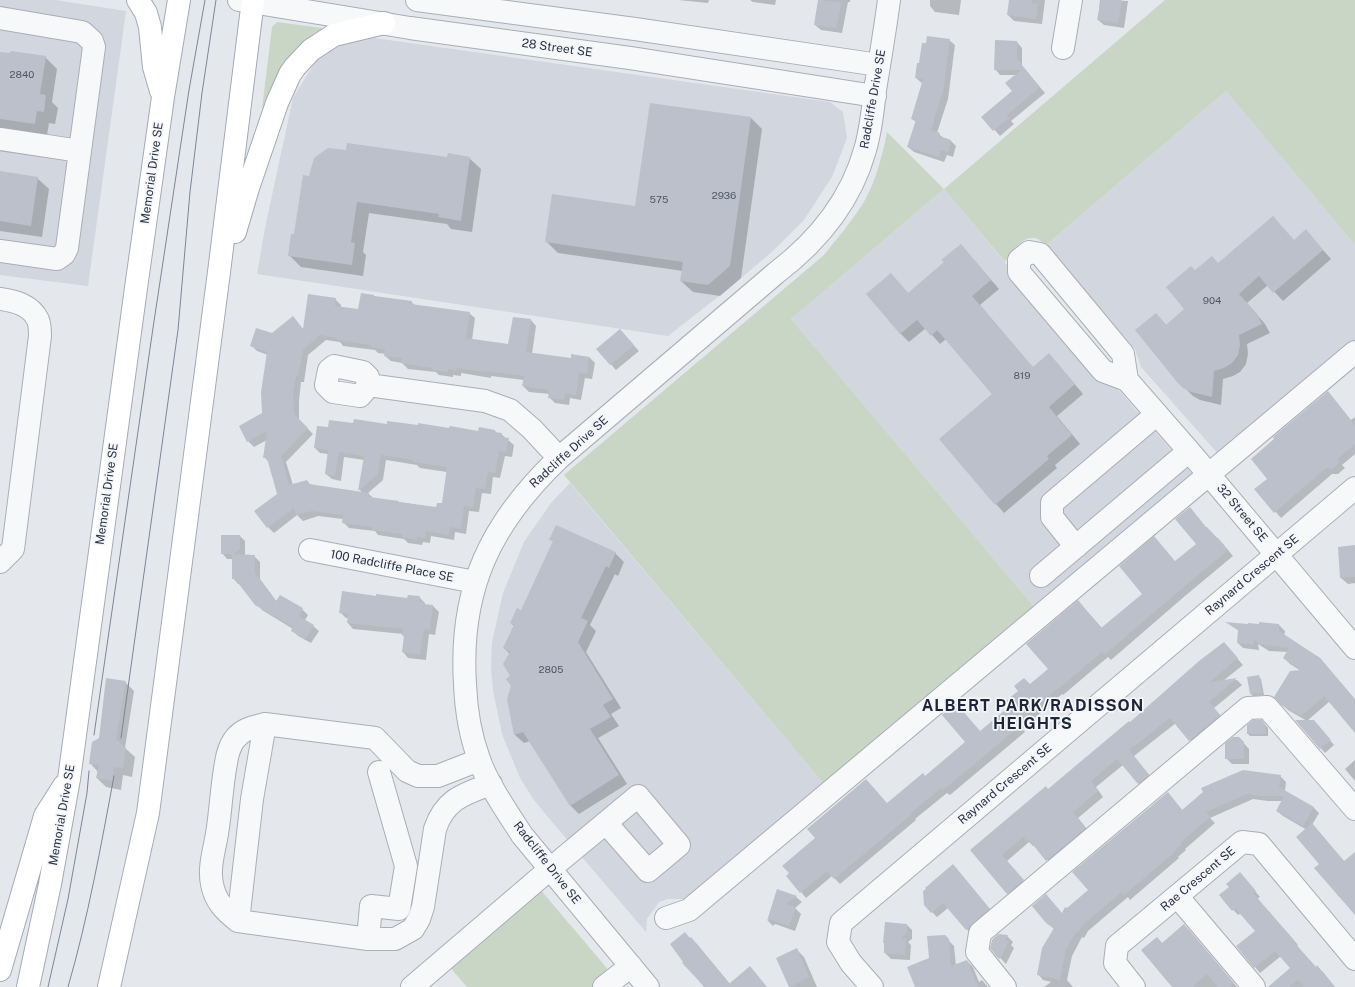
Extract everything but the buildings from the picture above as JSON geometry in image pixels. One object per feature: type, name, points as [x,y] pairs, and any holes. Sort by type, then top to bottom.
[{"type":"main road","points":[[138,0],[146,12],[150,27],[154,67],[163,97]]},
{"type":"main road","name":"Memorial Drive SE","points":[[28,987],[50,884],[69,779],[163,97],[179,0]]},
{"type":"main road","points":[[109,987],[148,813],[219,272],[248,1]]},
{"type":"main road","points":[[219,272],[228,256],[248,188],[277,103],[290,74],[311,50],[334,35],[384,23]]},
{"type":"main road","points":[[0,970],[45,816],[69,779]]},
{"type":"street","points":[[417,0],[635,29],[879,65]]},
{"type":"street","name":"Radcliffe Drive SE","points":[[648,987],[522,835],[491,784],[479,760],[468,717],[464,675],[465,637],[469,606],[475,582],[494,538],[506,518],[526,491],[559,458],[793,260],[823,229],[846,196],[861,162],[868,139],[890,0]]},
{"type":"street","points":[[1063,48],[1071,0]]},
{"type":"street","name":"28 Street SE","points":[[248,1],[410,28],[630,58],[875,96]]},
{"type":"street","points":[[0,18],[82,32],[92,41],[94,47],[67,248],[64,254],[57,259],[0,251]]},
{"type":"street","points":[[0,139],[80,151]]},
{"type":"street","points":[[1029,252],[1040,254],[1123,354],[1127,380],[1102,371],[1019,272],[1019,260],[1029,252]]},
{"type":"street","points":[[0,299],[9,300],[30,308],[38,321],[40,336],[13,549],[0,562]]},
{"type":"street","points":[[666,918],[689,910],[1355,352]]},
{"type":"street","name":"32 Street SE","points":[[1127,380],[1190,451],[1355,648]]},
{"type":"street","points":[[368,385],[485,401],[510,410],[532,429],[559,458]]},
{"type":"street","points":[[1076,547],[1052,518],[1052,503],[1157,414]]},
{"type":"street","points":[[1041,576],[1190,451]]},
{"type":"street","name":"Raynard Crescent SE","points":[[872,987],[851,963],[838,942],[841,923],[1355,488]]},
{"type":"street","name":"100 Radcliffe Place SE","points":[[310,550],[475,582]]},
{"type":"street","points":[[1005,987],[977,952],[980,933],[1248,708],[1267,706],[1355,809]]},
{"type":"street","points":[[479,760],[438,776],[418,776],[407,771],[375,738],[265,724],[249,728],[240,733],[233,742],[226,762],[211,868],[212,884],[216,898],[226,911],[238,921],[368,939],[396,939],[413,929],[423,908],[439,818],[452,802],[466,794],[491,784]]},
{"type":"street","points":[[238,921],[252,799],[265,724]]},
{"type":"street","points":[[368,939],[371,906],[399,909],[406,866],[379,772]]},
{"type":"street","points":[[412,987],[606,823]]},
{"type":"street","name":"Rae Crescent SE","points":[[1134,987],[1114,963],[1117,946],[1242,842],[1259,844],[1355,959]]},
{"type":"street","points":[[1177,896],[1254,987]]},
{"type":"street","points":[[604,987],[631,966]]},
{"type":"shaded area","points":[[0,0],[55,0],[126,11],[88,286],[0,275]]},
{"type":"shaded area","points":[[360,36],[830,102],[843,112],[847,138],[832,177],[804,220],[775,249],[732,286],[668,336],[257,274],[265,228],[293,98],[312,67],[324,53],[345,40]]},
{"type":"shaded area","points":[[1226,91],[1355,245],[1355,340],[1220,456],[1141,367],[1135,349],[1046,245]]},
{"type":"shaded area","points":[[944,189],[1099,376],[1115,386],[1194,476],[1036,609],[791,319]]},
{"type":"shaded area","points":[[570,483],[824,784],[687,899],[668,899],[659,902],[647,919],[646,932],[534,800],[520,778],[502,734],[493,690],[491,668],[492,642],[503,593],[524,542],[551,503]]},
{"type":"green space","points":[[1165,0],[1355,0],[1355,245],[1226,91],[1046,245],[1038,239],[1027,239],[1018,245],[1005,262],[944,189]]},
{"type":"green space","points":[[277,22],[322,28],[322,31],[266,109],[262,109],[272,27]]},
{"type":"green space","points":[[887,132],[944,189],[791,319],[1036,609],[824,784],[564,475],[824,255],[851,221],[865,200],[873,184],[879,166]]},
{"type":"green space","points":[[539,888],[611,973],[595,987],[467,987],[448,965]]},
{"type":"tram line","points":[[94,735],[153,328],[189,90],[205,0]]},
{"type":"tram line","points":[[121,738],[178,330],[190,192],[202,93],[216,0]]},
{"type":"tram line","points":[[48,987],[68,899],[87,793],[89,771]]},
{"type":"tram line","points":[[68,987],[88,908],[114,776]]},
{"type":"district","name":"ALBERT PARK/RADISSON HEIGHTS","points":[[1033,715]]}]
